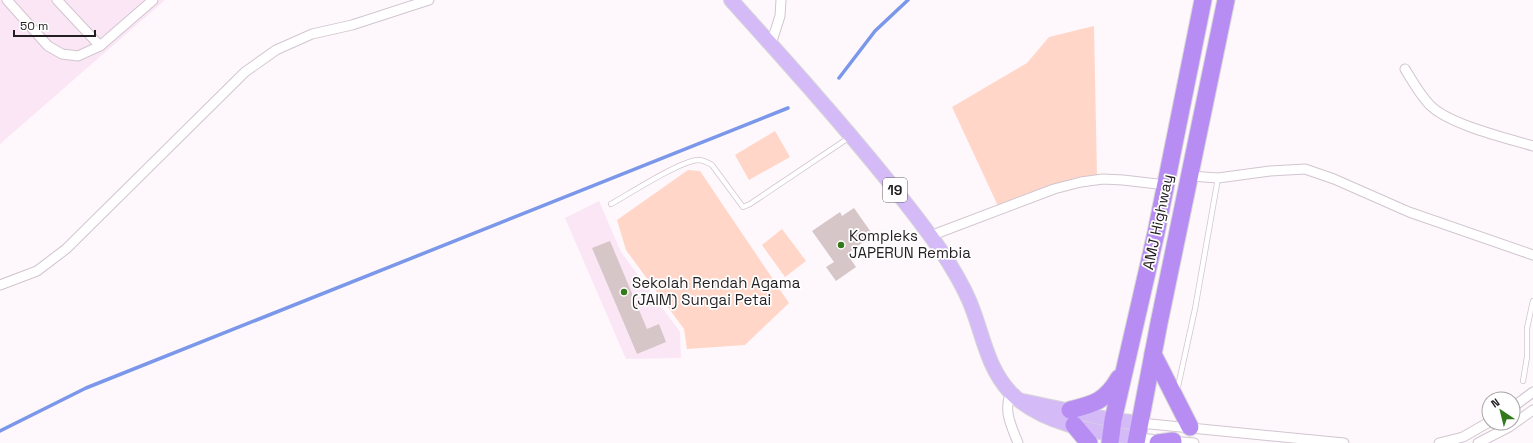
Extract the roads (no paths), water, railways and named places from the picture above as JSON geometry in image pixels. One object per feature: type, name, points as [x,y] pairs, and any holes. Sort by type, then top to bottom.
[{"type":"highway","name":"AMJ Highway","points":[[1112,432],[1166,185],[1204,0]]},
{"type":"highway","name":"AMJ Highway","points":[[1138,435],[1153,354],[1226,0]]},
{"type":"highway","points":[[1153,354],[1192,435]]},
{"type":"highway","points":[[1089,443],[1072,418],[1108,395],[1118,380],[1127,358]]},
{"type":"main road","name":"19","points":[[731,0],[851,136],[949,262],[968,297],[992,365],[1011,392],[1041,415],[1072,418],[1112,432],[1138,435]]},
{"type":"street","points":[[7,0],[48,46],[62,54],[78,56],[100,46],[153,0]]},
{"type":"street","points":[[57,0],[100,46]]},
{"type":"street","points":[[0,285],[37,270],[66,249],[239,78],[261,60],[294,41],[312,34],[352,25],[429,0]]},
{"type":"street","points":[[771,44],[780,16],[781,0]]},
{"type":"street","points":[[1406,69],[1422,96],[1432,107],[1443,115],[1486,133],[1533,146]]},
{"type":"street","points":[[1190,176],[1218,178],[1250,175],[1270,171],[1305,170],[1320,173],[1409,212],[1533,255]]},
{"type":"street","points":[[930,236],[1054,190],[1081,182],[1103,179],[1166,185]]},
{"type":"street","points":[[1011,392],[1007,400],[1007,411],[1017,443]]},
{"type":"street","points":[[1521,400],[1533,392]]},
{"type":"street","points":[[1478,443],[1509,427],[1533,410]]},
{"type":"street","points":[[1439,443],[1463,437],[1481,427]]},
{"type":"street","points":[[1138,435],[1192,435],[1344,443]]},
{"type":"street","points":[[1138,435],[1166,442],[1192,435]]},
{"type":"lane","points":[[611,204],[682,164],[697,160],[705,161],[712,165],[743,207],[750,204],[851,136]]},
{"type":"lane","points":[[1175,398],[1195,309],[1218,178]]},
{"type":"lane","points":[[1523,381],[1527,357],[1526,328],[1533,301]]},
{"type":"waterway","points":[[839,78],[875,31],[908,0]]},
{"type":"waterway","points":[[0,431],[86,388],[788,108]]},
{"type":"place","name":"Kompleks JAPERUN Rembia","points":[[841,245]]},
{"type":"place","name":"Sekolah Rendah Agama (JAIM) Sungai Petai","points":[[624,292]]}]
